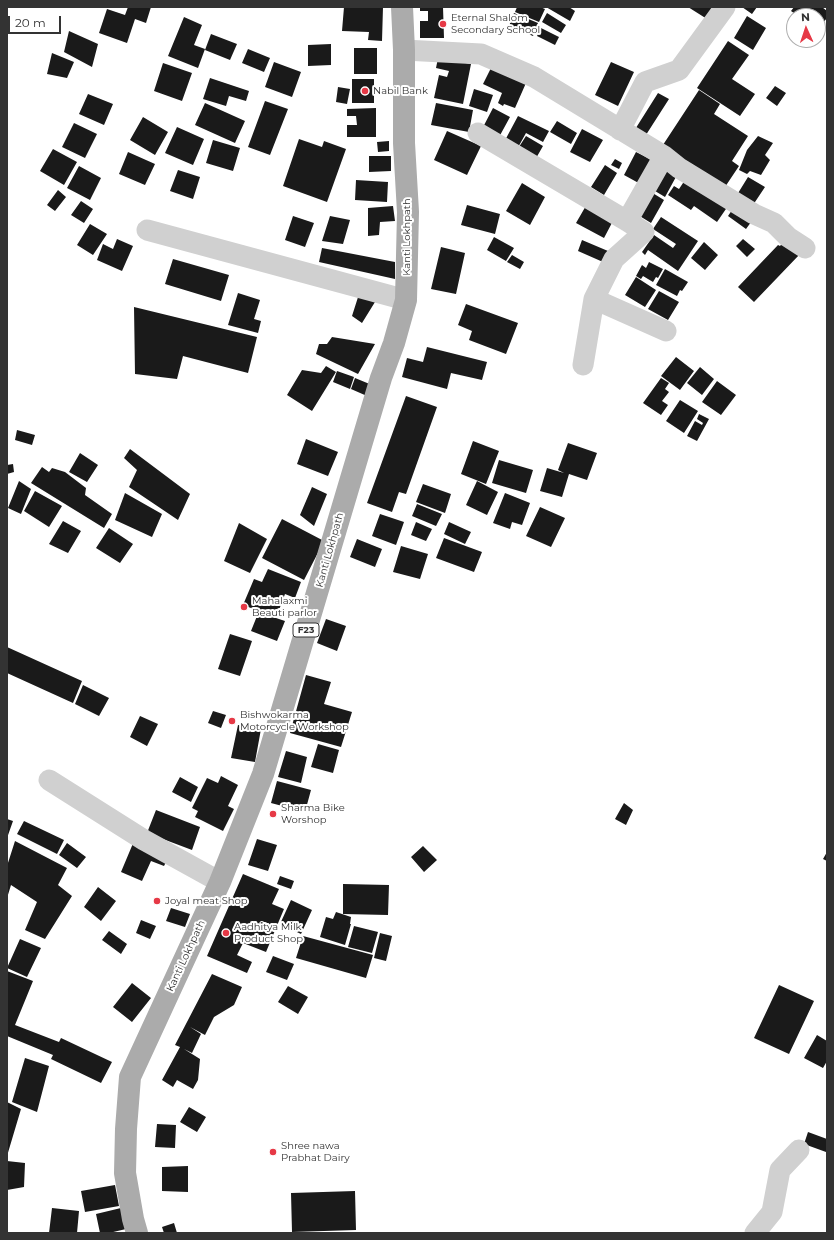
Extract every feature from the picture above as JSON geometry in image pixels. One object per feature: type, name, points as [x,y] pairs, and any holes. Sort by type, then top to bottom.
[{"type":"main road","name":"Kanti Lokhpath","points":[[137,1233],[125,1173],[126,1129],[130,1077],[220,882],[263,774],[381,378],[394,343],[406,300],[408,212],[404,143],[404,50],[402,7]]},
{"type":"street","points":[[620,130],[645,82],[679,70],[726,7]]},
{"type":"street","points":[[404,50],[482,54],[534,77],[664,156],[679,168],[774,224],[788,237],[805,248]]},
{"type":"street","points":[[478,133],[644,232],[614,259],[594,299],[583,366]]},
{"type":"street","points":[[627,221],[664,156]]},
{"type":"street","points":[[147,230],[406,300]]},
{"type":"street","points":[[594,299],[666,331]]},
{"type":"street","points":[[49,780],[144,840],[220,882]]},
{"type":"street","points":[[755,1233],[772,1212],[780,1170],[799,1150]]},
{"type":"building","points":[[128,7],[151,7],[146,23],[135,19],[127,43],[99,33],[107,9],[125,15]]},
{"type":"building","points":[[344,7],[383,7],[382,41],[368,40],[369,32],[342,31]]},
{"type":"building","points":[[420,7],[443,7],[444,38],[420,38],[420,21],[428,21],[428,11],[420,11]]},
{"type":"building","points":[[517,7],[540,7],[545,9],[539,22],[515,12]]},
{"type":"building","points":[[546,7],[569,7],[575,11],[570,21]]},
{"type":"building","points":[[688,7],[716,7],[707,19]]},
{"type":"building","points":[[742,7],[757,7],[752,14]]},
{"type":"building","points":[[822,7],[823,8],[793,8]]},
{"type":"building","points":[[514,13],[538,23],[533,36],[509,26]]},
{"type":"building","points":[[547,13],[566,25],[561,33],[542,22]]},
{"type":"building","points":[[747,16],[766,28],[753,50],[734,38]]},
{"type":"building","points":[[184,17],[202,25],[194,45],[205,49],[198,68],[168,56]]},
{"type":"building","points":[[541,28],[559,37],[555,45],[537,36]]},
{"type":"building","points":[[69,31],[98,44],[92,67],[64,52]]},
{"type":"building","points":[[211,34],[237,44],[230,60],[205,50]]},
{"type":"building","points":[[728,41],[749,55],[732,79],[755,94],[740,116],[697,88]]},
{"type":"building","points":[[331,44],[331,65],[308,66],[308,45]]},
{"type":"building","points":[[354,48],[377,48],[377,74],[354,74]]},
{"type":"building","points":[[248,49],[270,58],[264,72],[242,63]]},
{"type":"building","points":[[52,53],[74,62],[67,78],[47,74]]},
{"type":"building","points":[[438,58],[471,64],[463,104],[434,98],[439,75],[447,77],[449,71],[436,68]]},
{"type":"building","points":[[274,62],[301,72],[292,97],[265,87]]},
{"type":"building","points":[[611,62],[634,72],[618,106],[595,95]]},
{"type":"building","points":[[163,63],[192,73],[182,101],[154,91]]},
{"type":"building","points":[[491,68],[526,83],[515,108],[504,104],[503,106],[498,103],[502,93],[483,84]]},
{"type":"building","points":[[210,78],[249,91],[246,101],[229,96],[226,106],[203,99]]},
{"type":"building","points":[[352,79],[374,79],[374,103],[352,103]]},
{"type":"building","points":[[775,86],[786,93],[777,106],[766,98]]},
{"type":"building","points":[[338,87],[350,89],[347,104],[336,102]]},
{"type":"building","points":[[474,89],[493,95],[487,112],[469,106]]},
{"type":"building","points":[[699,90],[720,104],[714,114],[748,136],[732,161],[739,166],[725,187],[659,151]]},
{"type":"building","points":[[658,93],[669,99],[644,138],[634,131]]},
{"type":"building","points":[[88,94],[113,104],[104,125],[79,114]]},
{"type":"building","points":[[265,101],[288,109],[270,155],[248,147]]},
{"type":"building","points":[[205,103],[245,121],[235,143],[195,125]]},
{"type":"building","points":[[436,103],[473,110],[469,132],[431,125]]},
{"type":"building","points":[[376,108],[376,137],[347,137],[347,125],[357,125],[356,116],[347,116],[347,109]]},
{"type":"building","points":[[493,108],[510,117],[498,139],[481,131]]},
{"type":"building","points":[[518,116],[549,131],[543,142],[526,133],[516,151],[503,144]]},
{"type":"building","points":[[143,117],[168,132],[155,155],[130,140]]},
{"type":"building","points":[[557,121],[577,133],[571,144],[550,132]]},
{"type":"building","points":[[74,123],[97,134],[85,158],[62,147]]},
{"type":"building","points":[[177,127],[204,139],[193,165],[165,153]]},
{"type":"building","points":[[582,129],[603,140],[590,162],[570,152]]},
{"type":"building","points":[[447,131],[481,146],[467,175],[434,160]]},
{"type":"building","points":[[526,136],[543,146],[535,160],[517,150]]},
{"type":"building","points":[[758,136],[773,143],[765,155],[770,160],[761,175],[750,171],[747,174],[739,170],[747,150]]},
{"type":"building","points":[[299,139],[322,147],[324,141],[346,149],[327,202],[283,186]]},
{"type":"building","points":[[213,140],[240,148],[233,171],[206,163]]},
{"type":"building","points":[[389,141],[389,151],[378,152],[377,142]]},
{"type":"building","points":[[53,149],[77,162],[64,185],[40,171]]},
{"type":"building","points":[[128,152],[155,164],[145,185],[119,174]]},
{"type":"building","points":[[636,152],[656,162],[644,186],[624,175]]},
{"type":"building","points":[[369,156],[391,156],[391,171],[369,172]]},
{"type":"building","points":[[615,159],[622,163],[619,169],[611,165]]},
{"type":"building","points":[[605,165],[617,173],[604,195],[591,187]]},
{"type":"building","points":[[79,166],[101,178],[90,200],[67,188]]},
{"type":"building","points":[[662,166],[677,175],[665,197],[650,188]]},
{"type":"building","points":[[178,170],[200,177],[193,199],[170,191]]},
{"type":"building","points":[[687,177],[728,206],[717,222],[694,206],[691,210],[668,195],[674,186],[679,189]]},
{"type":"building","points":[[748,177],[765,187],[751,208],[735,198]]},
{"type":"building","points":[[356,180],[388,182],[387,202],[355,200]]},
{"type":"building","points":[[522,183],[545,197],[530,225],[506,211]]},
{"type":"building","points":[[58,190],[66,197],[55,211],[47,205]]},
{"type":"building","points":[[651,192],[664,200],[651,223],[638,215]]},
{"type":"building","points":[[81,201],[93,209],[84,223],[71,215]]},
{"type":"building","points":[[587,204],[614,219],[604,238],[576,223]]},
{"type":"building","points":[[736,204],[754,218],[746,229],[728,216]]},
{"type":"building","points":[[467,205],[500,214],[495,234],[461,225]]},
{"type":"building","points":[[393,206],[395,221],[380,222],[379,235],[368,236],[368,208]]},
{"type":"building","points":[[293,216],[314,223],[305,247],[285,240]]},
{"type":"building","points":[[330,216],[350,220],[343,244],[322,241]]},
{"type":"building","points":[[661,217],[698,241],[678,271],[648,250],[645,255],[642,252],[654,235],[673,248],[676,244],[653,229]]},
{"type":"building","points":[[90,224],[107,234],[93,255],[77,245]]},
{"type":"building","points":[[494,237],[514,248],[506,261],[487,250]]},
{"type":"building","points":[[117,239],[133,246],[122,271],[97,260],[103,244],[113,249]]},
{"type":"building","points":[[743,239],[755,249],[747,257],[736,246]]},
{"type":"building","points":[[582,240],[608,251],[603,262],[578,251]]},
{"type":"building","points":[[785,240],[800,254],[754,302],[738,287],[778,245],[780,246]]},
{"type":"building","points":[[704,242],[718,255],[705,270],[691,258]]},
{"type":"building","points":[[441,247],[465,253],[456,294],[431,289]]},
{"type":"building","points":[[322,248],[395,262],[395,279],[319,262]]},
{"type":"building","points":[[512,255],[524,262],[520,269],[507,262]]},
{"type":"building","points":[[173,259],[229,275],[221,301],[165,284]]},
{"type":"building","points":[[649,262],[663,269],[658,278],[656,277],[653,282],[643,276],[641,279],[636,276],[642,265],[646,268]]},
{"type":"building","points":[[665,269],[688,282],[682,291],[680,290],[677,296],[656,285]]},
{"type":"building","points":[[636,277],[656,290],[645,307],[625,295]]},
{"type":"building","points":[[659,291],[679,302],[668,320],[648,309]]},
{"type":"building","points":[[238,293],[260,300],[254,319],[261,321],[258,333],[228,325]]},
{"type":"building","points":[[359,294],[375,302],[362,323],[352,316]]},
{"type":"building","points":[[466,304],[518,323],[506,354],[469,340],[472,331],[458,325]]},
{"type":"building","points":[[134,307],[257,337],[248,373],[183,356],[177,379],[135,374]]},
{"type":"building","points":[[332,337],[375,344],[358,374],[316,354],[319,344],[327,344]]},
{"type":"building","points":[[427,347],[487,362],[482,380],[451,373],[447,389],[402,377],[407,358],[423,362]]},
{"type":"building","points":[[676,357],[694,371],[680,390],[661,376]]},
{"type":"building","points":[[326,366],[336,372],[312,411],[287,395],[302,370],[321,373]]},
{"type":"building","points":[[700,367],[714,379],[702,395],[687,383]]},
{"type":"building","points":[[337,371],[354,377],[350,389],[333,382]]},
{"type":"building","points":[[355,378],[372,385],[367,396],[351,389]]},
{"type":"building","points":[[661,378],[669,383],[665,389],[669,392],[662,401],[668,405],[661,415],[643,403]]},
{"type":"building","points":[[717,381],[736,395],[721,415],[702,402]]},
{"type":"building","points":[[406,396],[437,407],[406,494],[399,492],[392,512],[367,503]]},
{"type":"building","points":[[680,400],[698,411],[684,433],[666,421]]},
{"type":"building","points":[[699,414],[709,419],[697,441],[687,436],[695,421],[702,425],[703,423],[697,419]]},
{"type":"building","points":[[17,430],[35,435],[32,445],[15,440]]},
{"type":"building","points":[[306,439],[338,452],[328,476],[297,464]]},
{"type":"building","points":[[473,441],[499,451],[486,484],[461,474]]},
{"type":"building","points":[[568,443],[597,453],[587,480],[569,474],[562,497],[540,491],[547,468],[564,473],[558,470]]},
{"type":"building","points":[[130,449],[190,494],[178,520],[129,487],[137,470],[124,458]]},
{"type":"building","points":[[80,453],[98,465],[87,482],[69,472]]},
{"type":"building","points":[[499,460],[533,470],[526,493],[492,483]]},
{"type":"building","points":[[13,464],[14,472],[7,474],[7,465]]},
{"type":"building","points":[[42,467],[49,472],[52,468],[65,472],[86,488],[85,495],[112,514],[104,528],[31,483]]},
{"type":"building","points":[[19,481],[31,489],[21,514],[8,508]]},
{"type":"building","points":[[477,481],[498,492],[487,515],[466,505]]},
{"type":"building","points":[[423,484],[451,494],[445,513],[416,502]]},
{"type":"building","points":[[312,487],[327,494],[314,526],[300,515]]},
{"type":"building","points":[[35,491],[62,506],[49,527],[24,511]]},
{"type":"building","points":[[125,493],[162,514],[152,537],[115,520]]},
{"type":"building","points":[[505,493],[530,503],[522,525],[512,522],[510,529],[493,523]]},
{"type":"building","points":[[417,504],[442,514],[436,526],[412,516]]},
{"type":"building","points":[[540,507],[565,518],[551,547],[526,536]]},
{"type":"building","points":[[380,514],[404,522],[396,545],[372,536]]},
{"type":"building","points":[[282,519],[324,541],[304,580],[262,558]]},
{"type":"building","points":[[63,521],[81,531],[68,553],[49,544]]},
{"type":"building","points":[[416,522],[432,529],[426,541],[411,535]]},
{"type":"building","points":[[449,522],[471,532],[465,544],[444,534]]},
{"type":"building","points":[[239,523],[267,539],[250,573],[224,561]]},
{"type":"building","points":[[109,528],[133,544],[120,563],[96,548]]},
{"type":"building","points":[[444,538],[482,552],[474,572],[436,558]]},
{"type":"building","points":[[357,539],[382,549],[375,567],[350,557]]},
{"type":"building","points":[[401,546],[428,554],[420,579],[393,572]]},
{"type":"building","points":[[268,569],[301,582],[295,598],[285,594],[276,618],[285,621],[277,641],[251,631],[259,611],[243,605],[254,579],[262,582]]},
{"type":"building","points":[[326,619],[346,626],[337,651],[317,643]]},
{"type":"building","points":[[230,634],[252,641],[240,676],[218,669]]},
{"type":"building","points":[[7,647],[82,681],[73,703],[7,673]]},
{"type":"building","points":[[306,675],[331,682],[324,704],[352,712],[341,747],[290,733]]},
{"type":"building","points":[[83,685],[109,698],[99,716],[75,704]]},
{"type":"building","points":[[213,711],[226,715],[221,728],[208,723]]},
{"type":"building","points":[[140,716],[158,724],[147,746],[130,737]]},
{"type":"building","points":[[238,725],[261,729],[255,762],[231,758]]},
{"type":"building","points":[[318,744],[339,750],[333,773],[311,767]]},
{"type":"building","points":[[286,751],[307,757],[301,783],[278,777]]},
{"type":"building","points":[[221,776],[238,785],[228,806],[234,809],[223,831],[195,817],[198,811],[192,808],[207,778],[218,783]]},
{"type":"building","points":[[180,777],[198,787],[191,802],[172,792]]},
{"type":"building","points":[[277,781],[311,790],[305,812],[271,803]]},
{"type":"building","points":[[624,803],[633,810],[626,825],[615,819]]},
{"type":"building","points":[[156,810],[200,827],[192,850],[147,833]]},
{"type":"building","points":[[7,819],[13,821],[7,838]]},
{"type":"building","points":[[24,821],[64,840],[57,854],[17,834]]},
{"type":"building","points":[[257,839],[277,845],[268,871],[248,865]]},
{"type":"building","points":[[15,841],[67,868],[58,885],[72,896],[45,939],[25,930],[37,902],[11,885],[7,898],[7,866]]},
{"type":"building","points":[[134,841],[169,856],[164,866],[151,861],[142,881],[121,872]]},
{"type":"building","points":[[67,843],[86,857],[77,868],[59,855]]},
{"type":"building","points":[[423,846],[437,860],[424,872],[411,857]]},
{"type":"building","points":[[827,852],[827,861],[823,859]]},
{"type":"building","points":[[243,874],[279,889],[272,904],[284,909],[266,952],[243,943],[237,955],[252,962],[247,973],[207,956]]},
{"type":"building","points":[[280,876],[294,881],[291,889],[277,884]]},
{"type":"building","points":[[343,884],[389,885],[388,915],[343,914]]},
{"type":"building","points":[[98,887],[116,901],[101,921],[84,907]]},
{"type":"building","points":[[291,900],[312,910],[301,934],[280,924]]},
{"type":"building","points":[[171,908],[190,914],[185,927],[166,921]]},
{"type":"building","points":[[336,912],[351,917],[351,924],[345,945],[320,937],[326,917],[333,919]]},
{"type":"building","points":[[141,920],[156,926],[150,939],[136,933]]},
{"type":"building","points":[[354,926],[378,932],[372,953],[348,947]]},
{"type":"building","points":[[109,931],[127,944],[121,954],[102,940]]},
{"type":"building","points":[[380,933],[392,936],[386,961],[374,958]]},
{"type":"building","points":[[303,936],[373,955],[366,978],[296,958]]},
{"type":"building","points":[[20,939],[41,948],[27,977],[7,968]]},
{"type":"building","points":[[273,956],[294,964],[287,980],[266,972]]},
{"type":"building","points":[[7,971],[33,981],[15,1025],[59,1042],[61,1038],[112,1062],[101,1083],[51,1059],[53,1055],[7,1036]]},
{"type":"building","points":[[212,974],[242,987],[234,1005],[214,1017],[205,1035],[190,1027],[201,1034],[192,1053],[184,1049],[200,1059],[198,1080],[193,1089],[177,1080],[173,1087],[162,1080],[180,1047],[175,1045]]},
{"type":"building","points":[[132,983],[151,998],[132,1022],[113,1007]]},
{"type":"building","points":[[779,985],[814,1001],[789,1054],[754,1038]]},
{"type":"building","points":[[288,986],[308,997],[298,1014],[278,1002]]},
{"type":"building","points":[[817,1035],[827,1041],[827,1061],[823,1068],[804,1058]]},
{"type":"building","points":[[25,1058],[49,1066],[37,1112],[12,1102]]},
{"type":"building","points":[[7,1102],[21,1109],[7,1156]]},
{"type":"building","points":[[189,1107],[206,1117],[197,1132],[180,1122]]},
{"type":"building","points":[[157,1124],[176,1125],[175,1148],[155,1147]]},
{"type":"building","points":[[808,1132],[827,1139],[826,1152],[804,1144]]},
{"type":"building","points":[[7,1161],[25,1163],[24,1187],[7,1190]]},
{"type":"building","points":[[188,1166],[188,1192],[162,1191],[162,1167]]},
{"type":"building","points":[[115,1185],[119,1206],[85,1212],[81,1191]]},
{"type":"building","points":[[355,1191],[356,1230],[292,1232],[291,1193]]},
{"type":"building","points":[[52,1208],[79,1211],[77,1233],[49,1233]]},
{"type":"building","points":[[121,1208],[126,1229],[109,1233],[100,1233],[96,1214]]},
{"type":"building","points":[[174,1223],[177,1233],[164,1233],[162,1227]]},
{"type":"place","name":"Eternal Shalom Secondary School","points":[[443,24]]},
{"type":"place","name":"Nabil Bank","points":[[365,91]]},
{"type":"place","name":"Mahalaxmi Beauti parlor","points":[[244,607]]},
{"type":"place","name":"Bishwokarma Motorcycle Workshop","points":[[232,721]]},
{"type":"place","name":"Sharma Bike Worshop","points":[[273,814]]},
{"type":"place","name":"Joyal meat Shop","points":[[157,901]]},
{"type":"place","name":"Aadhitya Milk Product Shop","points":[[226,933]]},
{"type":"place","name":"Shree nawa Prabhat Dairy","points":[[273,1152]]}]
